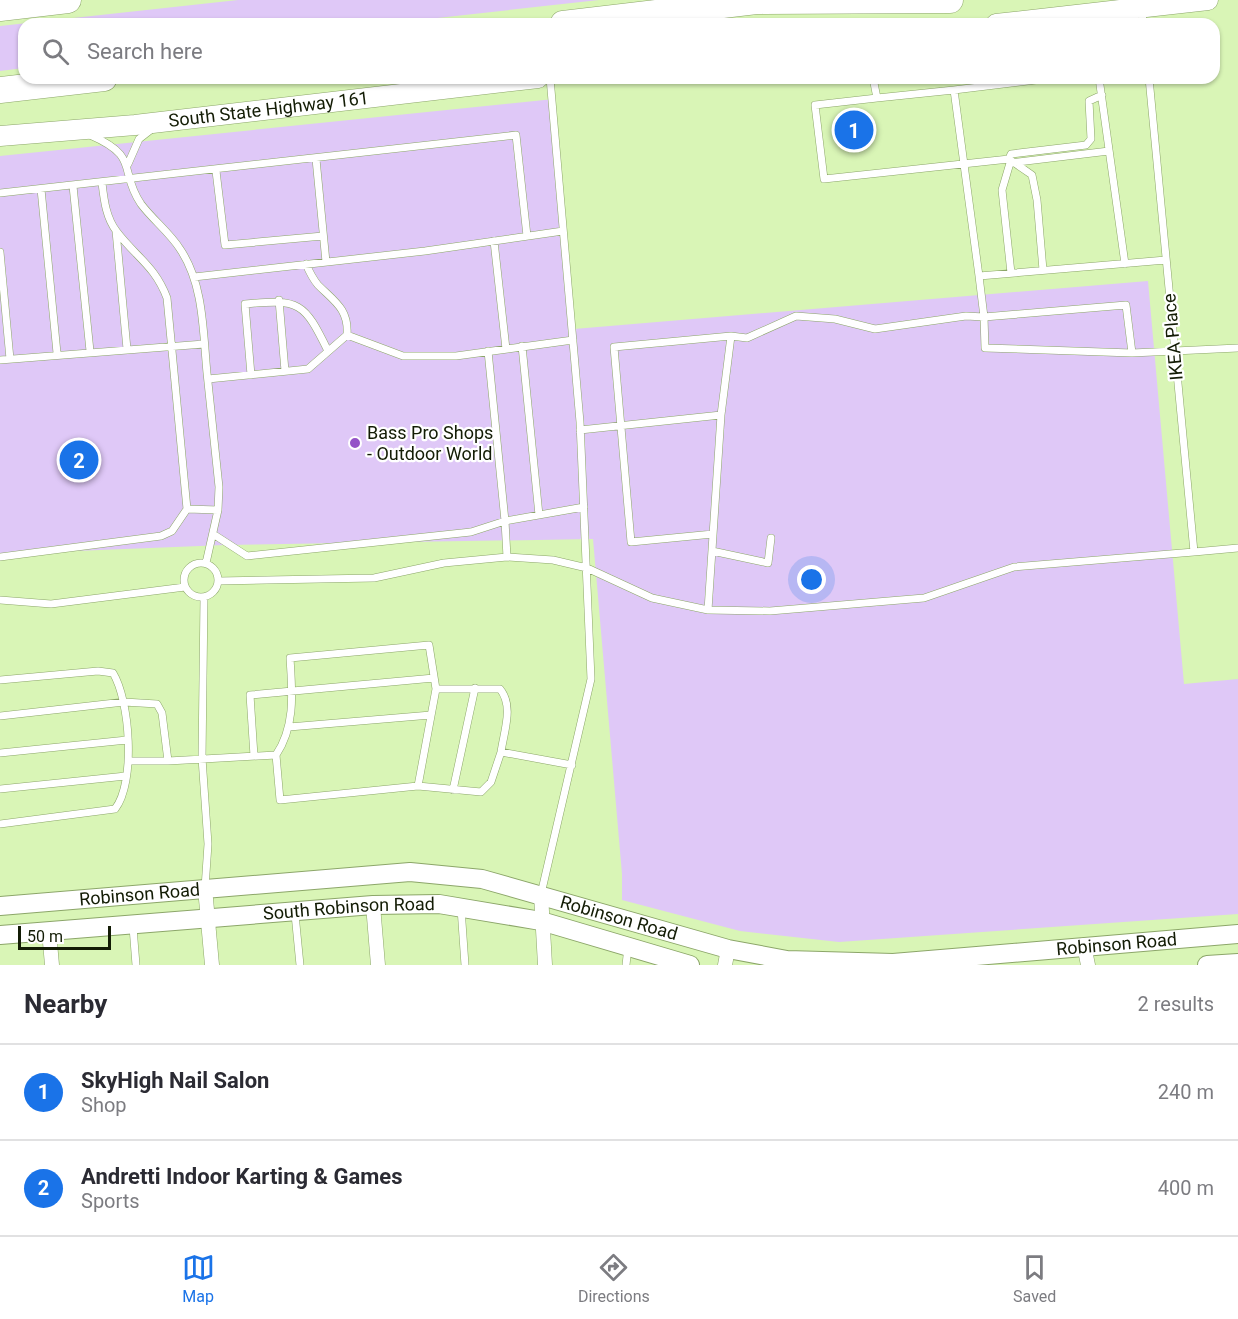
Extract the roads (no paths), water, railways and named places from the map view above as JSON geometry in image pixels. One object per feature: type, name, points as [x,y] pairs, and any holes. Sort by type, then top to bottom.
[{"type":"highway","points":[[0,8],[68,0]]},
{"type":"highway","points":[[613,18],[759,1],[950,0]]},
{"type":"highway","points":[[0,90],[52,84]]},
{"type":"main road","points":[[1106,18],[1143,16],[1208,0]]},
{"type":"main road","name":"South State Highway 161","points":[[0,136],[162,122],[487,84]]},
{"type":"street","name":"Robinson Road","points":[[0,906],[410,872],[482,879],[541,894],[727,957],[892,963],[1084,945],[1238,934]]},
{"type":"street","points":[[205,888],[212,965]]},
{"type":"street","points":[[541,894],[545,965]]},
{"type":"street","points":[[373,904],[378,965]]},
{"type":"street","name":"South Robinson Road","points":[[0,935],[373,904],[439,904],[541,921],[627,956],[690,965]]},
{"type":"street","points":[[49,931],[52,965]]},
{"type":"street","points":[[1084,945],[1088,965]]},
{"type":"street","points":[[1207,965],[1238,963]]},
{"type":"lane","points":[[541,894],[591,679],[580,430],[551,84]]},
{"type":"lane","points":[[874,84],[877,98]]},
{"type":"lane","points":[[1003,84],[815,105],[824,179],[964,163],[1010,161],[1109,151]]},
{"type":"lane","points":[[1100,84],[1125,264]]},
{"type":"lane","name":"IKEA Place","points":[[1150,84],[1194,552]]},
{"type":"lane","points":[[954,90],[984,317],[985,348],[1132,353],[1175,353],[1238,348]]},
{"type":"lane","points":[[1011,273],[1002,190],[1011,154],[1086,145],[1091,139],[1089,101],[1102,95]]},
{"type":"lane","points":[[162,122],[138,138],[128,164],[131,180],[140,202],[180,249],[194,277],[204,344],[219,486],[218,510],[206,563]]},
{"type":"lane","points":[[77,130],[107,142],[128,164]]},
{"type":"lane","points":[[0,193],[216,171],[516,135],[527,236]]},
{"type":"lane","points":[[316,159],[326,262]]},
{"type":"lane","points":[[1010,161],[1032,175],[1037,200],[1043,270]]},
{"type":"lane","points":[[216,171],[225,245],[323,236]]},
{"type":"lane","points":[[102,183],[106,209],[116,231],[127,349]]},
{"type":"lane","points":[[73,186],[90,351]]},
{"type":"lane","points":[[41,189],[57,353]]},
{"type":"lane","points":[[0,557],[161,536],[172,531],[187,509],[167,298],[160,280],[148,263],[116,231]]},
{"type":"lane","points":[[194,277],[494,242],[563,231]]},
{"type":"lane","points":[[494,242],[506,349]]},
{"type":"lane","points":[[0,252],[10,359]]},
{"type":"lane","points":[[979,276],[1166,260]]},
{"type":"lane","points":[[306,264],[316,283],[338,302],[346,315],[347,335]]},
{"type":"lane","points":[[251,375],[245,304],[279,300],[296,304],[310,316],[328,351]]},
{"type":"lane","points":[[279,300],[285,371]]},
{"type":"lane","points":[[713,534],[631,542],[614,346],[731,336],[747,338],[796,316],[834,319],[875,329],[966,316],[984,317],[1126,304],[1132,353]]},
{"type":"lane","points":[[347,335],[403,356],[456,356],[573,340]]},
{"type":"lane","points":[[208,379],[308,369],[347,335]]},
{"type":"lane","points":[[708,610],[721,416],[731,336]]},
{"type":"lane","points":[[0,360],[57,353],[204,344]]},
{"type":"lane","points":[[522,346],[539,515]]},
{"type":"lane","points":[[488,351],[507,557]]},
{"type":"lane","points":[[580,430],[721,416]]},
{"type":"lane","points":[[213,534],[247,556],[471,532],[505,521],[584,507]]},
{"type":"lane","points":[[187,509],[218,510]]},
{"type":"lane","points":[[712,552],[768,563],[771,538]]},
{"type":"lane","points":[[219,581],[374,578],[444,563],[507,557],[553,560],[586,568],[652,598],[708,610],[770,611],[924,598],[1014,567],[1238,548]]},
{"type":"lane","points":[[206,563],[215,570],[219,581],[214,592],[204,598],[192,596],[184,587],[184,576],[190,567],[206,563]]},
{"type":"lane","points":[[0,600],[51,604],[184,587]]},
{"type":"lane","points":[[204,598],[202,758],[208,844],[205,888]]},
{"type":"lane","points":[[418,786],[436,689],[429,645],[290,658],[292,691],[289,727],[276,755],[280,800],[418,786],[481,792],[491,782],[501,752],[508,707],[506,697],[500,689],[436,689]]},
{"type":"lane","points":[[0,680],[106,671],[113,673],[124,702],[128,761],[123,797],[116,809],[0,824]]},
{"type":"lane","points":[[254,756],[250,695],[434,678]]},
{"type":"lane","points":[[453,790],[475,688]]},
{"type":"lane","points":[[0,716],[124,702],[151,702],[161,708],[168,761]]},
{"type":"lane","points":[[289,727],[431,715]]},
{"type":"lane","points":[[0,753],[127,740]]},
{"type":"lane","points":[[501,752],[572,765]]},
{"type":"lane","points":[[128,761],[276,755]]},
{"type":"lane","points":[[0,789],[126,776]]},
{"type":"lane","points":[[461,908],[465,965]]},
{"type":"lane","points":[[295,911],[300,965]]},
{"type":"lane","points":[[133,924],[136,965]]},
{"type":"place","name":"SkyHigh Nail Salon","points":[[854,130]]},
{"type":"place","name":"Bass Pro Shops - Outdoor World","points":[[355,443]]},
{"type":"place","name":"Andretti Indoor Karting & Games","points":[[79,460]]}]
